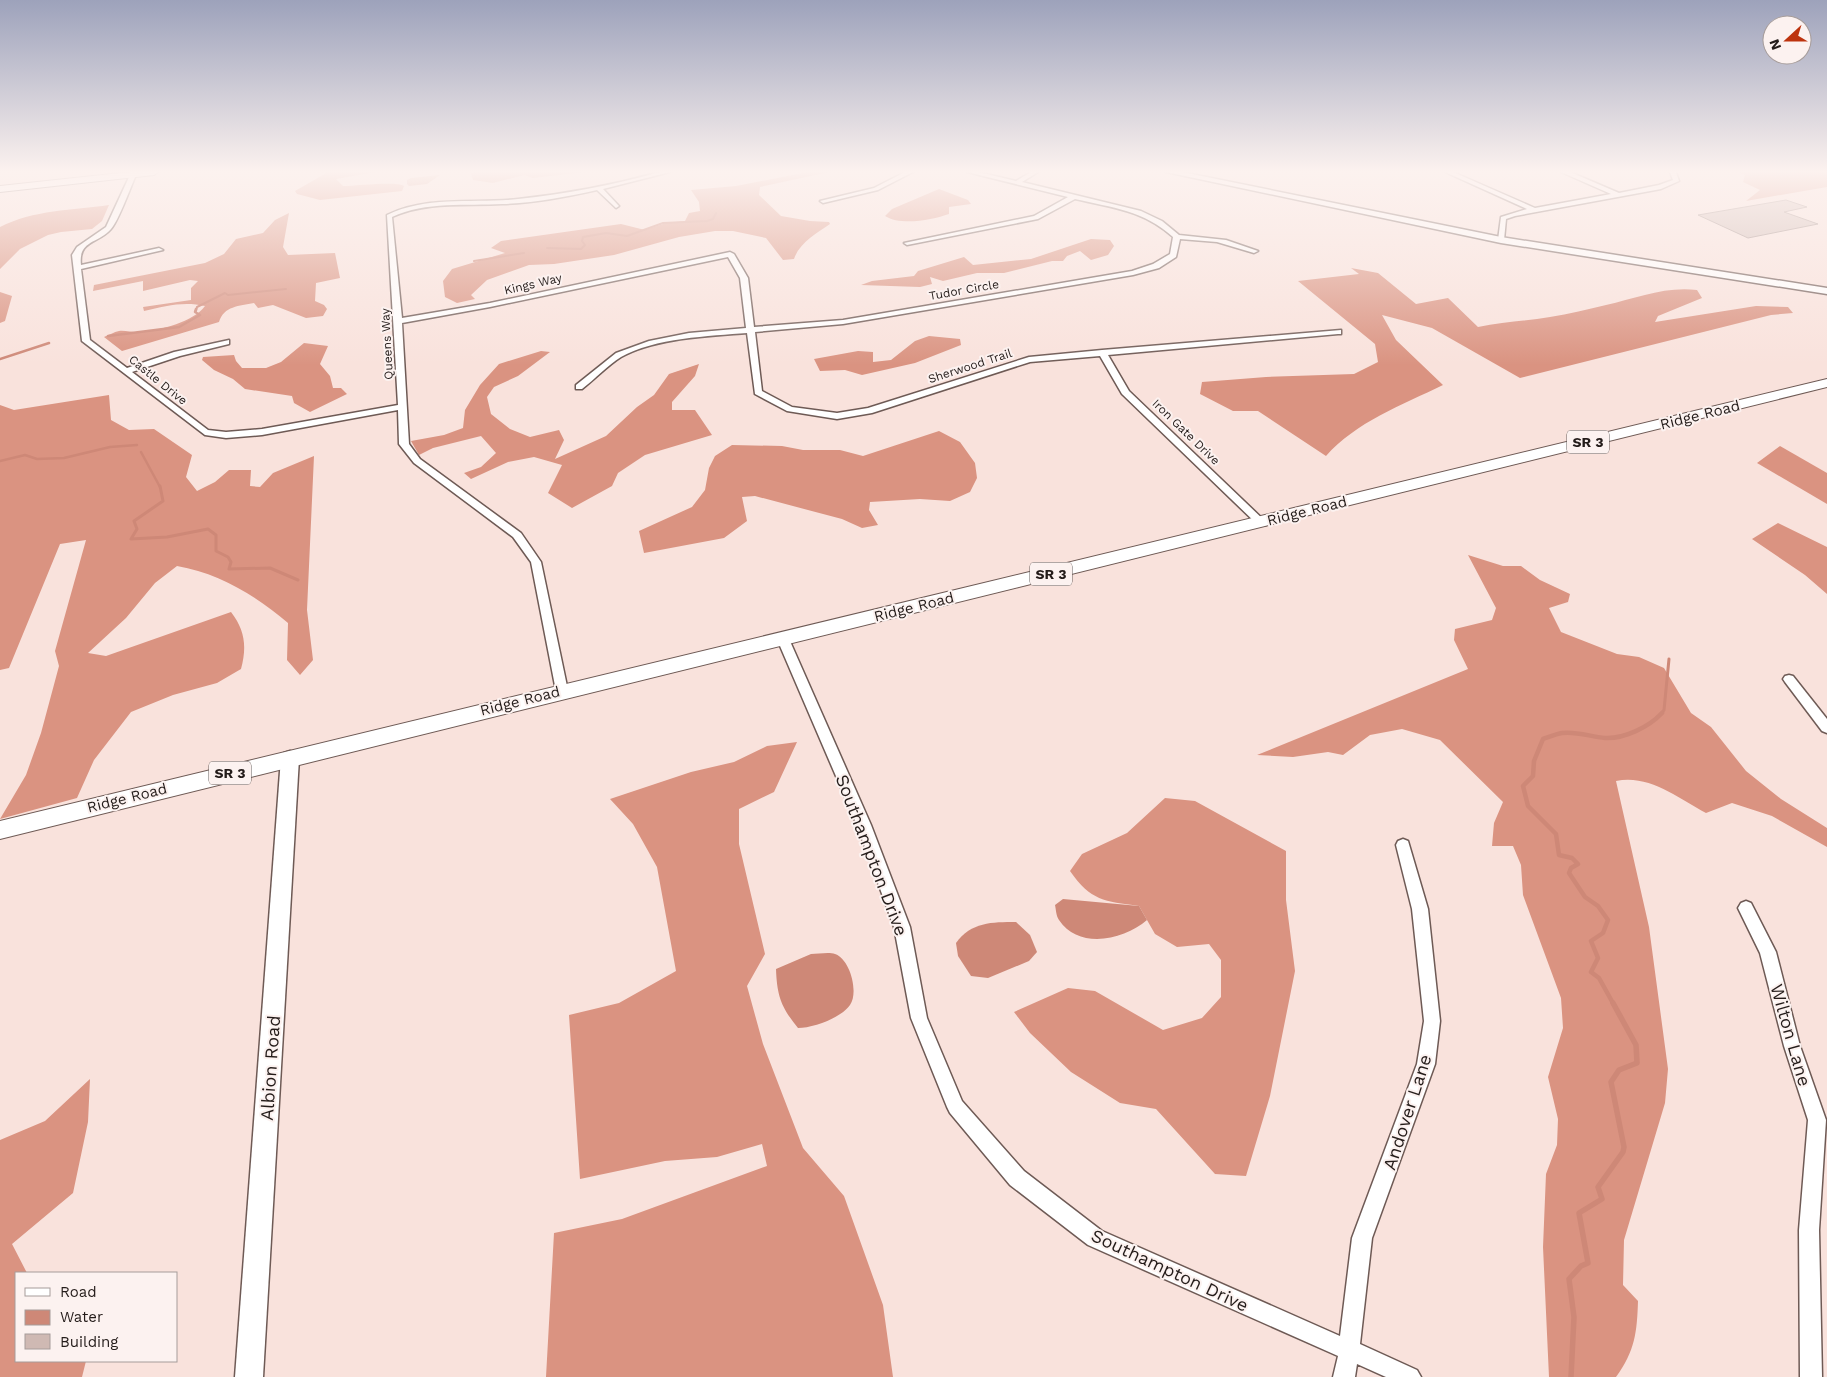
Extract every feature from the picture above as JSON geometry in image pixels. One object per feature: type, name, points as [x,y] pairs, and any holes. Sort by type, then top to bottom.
[{"type":"main road","name":"Ridge Road","points":[[0,830],[562,691],[1262,523],[1827,383]]},
{"type":"street","name":"Castle Drive","points":[[97,236],[79,248],[76,255],[76,268],[86,340],[128,371],[194,426],[205,432],[219,434],[262,432],[402,407]]},
{"type":"street","name":"Queens Way","points":[[391,236],[398,321],[404,444],[417,461],[517,535],[536,562],[562,691]]},
{"type":"street","points":[[908,243],[943,236]]},
{"type":"street","points":[[1483,236],[1827,291]]},
{"type":"street","points":[[1177,237],[1213,239],[1236,243],[1254,252]]},
{"type":"street","name":"Tudor Circle","points":[[579,387],[619,355],[652,343],[689,335],[843,322],[1133,273],[1156,266],[1173,255],[1177,237]]},
{"type":"street","points":[[76,268],[159,250]]},
{"type":"street","name":"Kings Way","points":[[398,321],[490,305],[730,254]]},
{"type":"street","name":"Sherwood Trail","points":[[730,254],[744,278],[752,330],[758,392],[790,409],[837,416],[869,411],[1030,360],[1338,332]]},
{"type":"street","points":[[128,371],[177,354],[226,342]]},
{"type":"street","name":"Iron Gate Drive","points":[[1102,352],[1125,392],[1262,523]]},
{"type":"street","name":"Southampton Drive","points":[[783,639],[864,825],[898,918],[919,1018],[956,1107],[1018,1178],[1095,1238],[1410,1377]]},
{"type":"street","points":[[1789,680],[1827,728]]},
{"type":"street","name":"Albion Road","points":[[249,1377],[290,758]]},
{"type":"street","name":"Andover Lane","points":[[1344,1377],[1349,1351],[1362,1238],[1405,1127],[1426,1064],[1432,1021],[1420,909],[1403,845]]},
{"type":"street","name":"Wilton Lane","points":[[1746,908],[1768,952],[1792,1046],[1822,1122],[1809,1230],[1811,1377]]},
{"type":"shaded area","points":[[0,236],[45,236],[20,249],[0,269]]},
{"type":"shaded area","points":[[248,236],[285,236],[283,247],[288,255],[335,253],[340,278],[316,283],[315,301],[324,305],[327,309],[323,316],[306,318],[273,305],[258,308],[254,303],[228,310],[219,322],[122,351],[104,337],[119,331],[142,332],[167,327],[193,317],[205,306],[182,304],[144,311],[143,307],[191,300],[191,288],[198,281],[190,280],[143,291],[143,281],[93,291],[94,285],[205,263],[224,254],[236,239]]},
{"type":"shaded area","points":[[534,236],[683,236],[614,255],[554,264],[529,265],[487,280],[471,295],[475,299],[457,303],[445,297],[443,281],[452,269],[505,253],[491,248],[501,241]]},
{"type":"shaded area","points":[[758,236],[812,236],[804,243],[794,259],[783,260],[766,238]]},
{"type":"shaded area","points":[[1091,239],[1110,240],[1114,246],[1108,255],[1091,260],[1080,251],[1067,256],[1063,261],[1052,261],[1004,273],[977,273],[943,281],[930,277],[932,284],[920,287],[861,285],[872,281],[914,276],[918,271],[964,257],[973,265],[1031,259]]},
{"type":"shaded area","points":[[1351,268],[1378,273],[1416,304],[1448,298],[1478,327],[1557,316],[1651,293],[1685,289],[1697,290],[1702,298],[1658,316],[1655,322],[1756,306],[1788,307],[1793,313],[1771,315],[1520,378],[1432,328],[1382,315],[1396,340],[1443,385],[1365,424],[1351,433],[1326,456],[1258,411],[1233,411],[1200,394],[1202,382],[1266,377],[1354,374],[1378,362],[1375,344],[1298,281],[1359,274]]},
{"type":"shaded area","points":[[0,292],[12,296],[5,321],[0,323]]},
{"type":"shaded area","points":[[929,336],[960,339],[961,345],[915,363],[862,375],[845,370],[820,371],[814,359],[858,351],[873,352],[873,362],[891,360],[915,341]]},
{"type":"shaded area","points":[[304,343],[328,346],[320,364],[330,376],[333,388],[341,388],[347,394],[310,412],[294,403],[292,396],[245,389],[233,379],[214,370],[202,360],[203,357],[234,355],[242,368],[266,368],[281,362]]},
{"type":"shaded area","points":[[541,351],[550,352],[518,376],[494,387],[487,397],[491,414],[510,429],[530,437],[559,430],[564,440],[555,459],[606,436],[637,407],[654,395],[669,374],[699,364],[695,376],[672,402],[672,410],[695,410],[712,435],[645,455],[618,473],[612,486],[572,508],[548,493],[562,465],[534,457],[508,462],[471,479],[464,473],[481,467],[496,453],[481,436],[433,448],[419,455],[411,441],[444,435],[463,428],[465,410],[480,385],[499,364]]},
{"type":"shaded area","points":[[109,395],[111,420],[129,430],[154,429],[192,455],[186,477],[197,491],[215,482],[229,470],[251,470],[250,486],[260,487],[273,473],[314,456],[307,610],[313,660],[300,675],[287,660],[288,623],[236,587],[208,574],[177,566],[155,583],[126,618],[88,653],[106,656],[231,612],[242,632],[244,653],[241,669],[217,683],[173,695],[131,712],[94,760],[77,798],[0,819],[26,775],[41,733],[59,666],[55,651],[86,540],[60,544],[9,668],[0,670],[0,405],[14,410]]},
{"type":"shaded area","points":[[939,431],[960,442],[975,463],[977,478],[970,492],[950,501],[920,499],[870,502],[869,510],[878,525],[862,528],[842,519],[755,496],[742,497],[747,521],[724,538],[644,553],[639,531],[692,507],[705,490],[709,468],[715,456],[732,445],[782,446],[803,450],[840,450],[863,456]]},
{"type":"shaded area","points":[[1780,446],[1827,473],[1827,504],[1757,463]]},
{"type":"shaded area","points":[[1778,523],[1827,547],[1827,594],[1805,575],[1752,539]]},
{"type":"shaded area","points":[[1468,555],[1503,566],[1521,566],[1540,580],[1570,594],[1568,602],[1549,608],[1561,632],[1617,654],[1639,657],[1664,668],[1691,713],[1711,727],[1746,771],[1781,799],[1827,828],[1827,847],[1772,816],[1732,803],[1706,813],[1674,794],[1652,784],[1628,780],[1616,781],[1649,927],[1668,1069],[1665,1103],[1624,1240],[1623,1285],[1638,1301],[1638,1312],[1636,1332],[1631,1350],[1616,1377],[1549,1377],[1543,1247],[1546,1174],[1557,1145],[1558,1119],[1548,1077],[1563,1028],[1561,998],[1523,895],[1521,865],[1513,846],[1492,846],[1494,823],[1503,802],[1440,740],[1402,729],[1370,735],[1343,755],[1328,752],[1293,757],[1257,755],[1468,669],[1454,640],[1455,629],[1492,620],[1496,608]]},
{"type":"shaded area","points":[[797,742],[774,792],[739,809],[739,844],[765,954],[747,986],[763,1044],[803,1148],[844,1196],[883,1305],[893,1377],[546,1377],[554,1233],[622,1219],[767,1166],[762,1144],[717,1157],[665,1161],[580,1179],[569,1015],[619,1003],[676,971],[657,867],[633,824],[610,799],[691,772],[734,762],[767,746]]},
{"type":"shaded area","points":[[1165,798],[1195,801],[1286,851],[1286,900],[1295,971],[1270,1096],[1246,1176],[1215,1174],[1156,1109],[1120,1103],[1071,1072],[1030,1033],[1014,1012],[1068,988],[1095,991],[1163,1030],[1202,1018],[1221,997],[1221,960],[1209,944],[1177,947],[1155,934],[1139,906],[1116,903],[1099,898],[1085,888],[1070,871],[1082,854],[1127,833]]},
{"type":"shaded area","points":[[90,1079],[88,1122],[73,1193],[12,1244],[26,1272],[15,1272],[15,1362],[86,1362],[82,1377],[0,1377],[0,1140],[45,1121]]},
{"type":"water","points":[[1063,899],[1139,906],[1147,920],[1126,933],[1114,937],[1102,939],[1078,935],[1059,920],[1055,905]]},
{"type":"water","points":[[1016,922],[1030,935],[1037,952],[1029,961],[988,978],[971,976],[958,956],[956,943],[975,927],[990,923]]},
{"type":"water","points":[[833,953],[845,962],[852,976],[853,999],[846,1010],[834,1018],[819,1024],[798,1028],[781,1001],[777,987],[776,969],[811,954]]},
{"type":"waterway","points":[[547,248],[581,249],[585,245],[582,241],[583,237],[587,236]]},
{"type":"waterway","points":[[474,261],[524,253]]},
{"type":"waterway","points":[[196,311],[197,307],[225,293],[228,295],[286,289]]},
{"type":"waterway","points":[[108,336],[179,327],[200,315],[195,312],[196,309]]},
{"type":"waterway","points":[[0,359],[49,343]]},
{"type":"waterway","points":[[0,461],[25,455],[37,459],[64,458],[110,447],[137,445]]},
{"type":"waterway","points":[[141,452],[160,487]]},
{"type":"waterway","points":[[160,486],[163,501],[134,521],[137,529],[131,539],[167,537],[208,529],[216,535],[216,551],[228,557],[231,562],[229,569],[270,568],[298,580]]},
{"type":"waterway","points":[[1661,714],[1664,710],[1669,659]]},
{"type":"waterway","points":[[1614,1005],[1599,978],[1591,972],[1598,958],[1591,941],[1603,933],[1608,920],[1598,906],[1585,897],[1569,873],[1571,868],[1578,864],[1572,858],[1559,855],[1556,834],[1528,806],[1523,786],[1533,776],[1534,761],[1543,739],[1562,733],[1579,733],[1612,738],[1636,731],[1661,714]]},
{"type":"waterway","points":[[1571,1377],[1574,1317],[1569,1279],[1581,1266],[1588,1263],[1579,1213],[1602,1199],[1598,1187],[1623,1152],[1624,1147],[1611,1082],[1619,1070],[1637,1063],[1636,1045],[1613,1003]]}]
